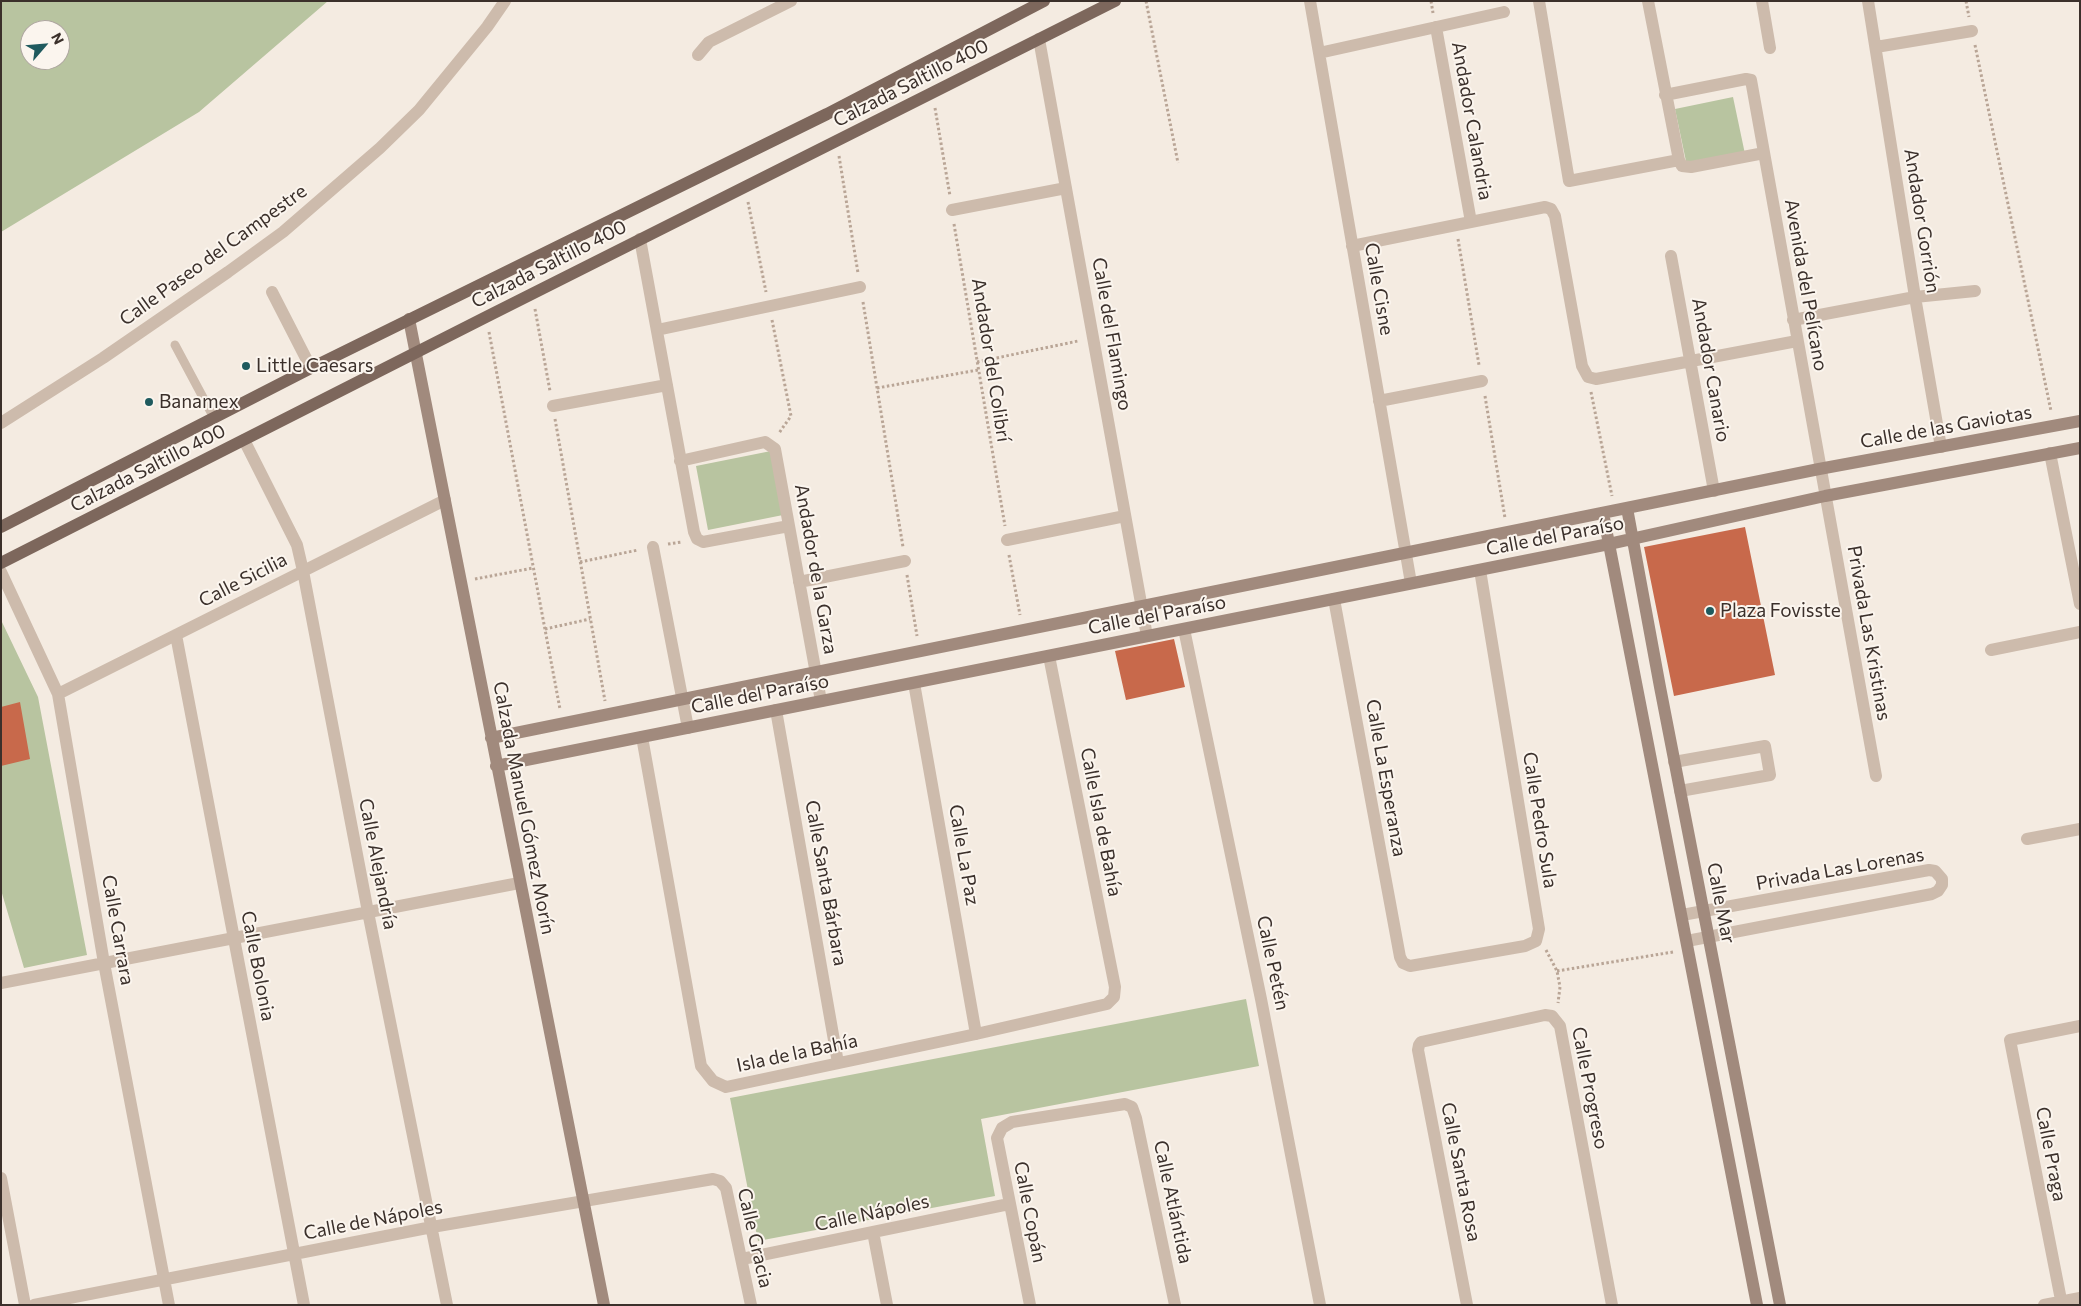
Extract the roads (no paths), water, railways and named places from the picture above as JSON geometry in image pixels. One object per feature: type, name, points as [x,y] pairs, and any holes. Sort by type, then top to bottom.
[{"type":"main road","name":"Calzada Saltillo 400","points":[[1,527],[409,319],[827,114],[1044,1]]},
{"type":"main road","name":"Calzada Saltillo 400","points":[[1,563],[1115,1]]},
{"type":"street","name":"Calle Paseo del Campestre","points":[[1,423],[103,358],[283,232],[380,148],[419,110],[487,27],[505,1]]},
{"type":"street","points":[[698,55],[710,42],[791,1]]},
{"type":"street","name":"Calle Cisne","points":[[1310,1],[1411,583]]},
{"type":"street","points":[[1539,1],[1569,181],[1680,163],[1691,166],[1764,153]]},
{"type":"street","points":[[1648,1],[1665,95],[1680,163]]},
{"type":"street","points":[[1762,1],[1770,48]]},
{"type":"street","name":"Andador Gorrión","points":[[1868,1],[1941,447]]},
{"type":"street","points":[[1319,53],[1504,12]]},
{"type":"street","name":"Andador Calandria","points":[[1436,27],[1471,222]]},
{"type":"street","points":[[1876,47],[1972,31]]},
{"type":"street","name":"Calle del Flamingo","points":[[1040,39],[1146,636]]},
{"type":"street","name":"Avenida del Pelícano","points":[[1665,95],[1746,79],[1751,80],[1825,496]]},
{"type":"street","points":[[952,210],[1066,188]]},
{"type":"street","points":[[1352,246],[1545,207],[1551,209],[1555,216],[1582,366],[1588,377],[1596,379],[1797,341]]},
{"type":"street","points":[[640,239],[680,461],[697,539],[703,542],[789,526]]},
{"type":"street","name":"Andador Canario","points":[[1671,256],[1714,491]]},
{"type":"street","points":[[657,330],[860,287]]},
{"type":"street","points":[[1793,320],[1915,297],[1975,291]]},
{"type":"street","points":[[272,292],[311,368]]},
{"type":"street","name":"Calzada Manuel Gómez Morín","points":[[409,319],[519,883],[604,1305]]},
{"type":"street","points":[[1379,401],[1482,381]]},
{"type":"street","points":[[553,406],[666,385]]},
{"type":"street","name":"Calle de las Gaviotas","points":[[1819,469],[2080,421]]},
{"type":"street","name":"Calle Alejandría","points":[[244,440],[297,545],[304,571],[368,912],[447,1305]]},
{"type":"street","name":"Andador de la Garza","points":[[680,461],[765,442],[775,449],[821,701]]},
{"type":"street","points":[[1825,496],[2080,448]]},
{"type":"street","points":[[2050,454],[2080,604]]},
{"type":"street","name":"Calle del Paraíso","points":[[491,738],[1819,469]]},
{"type":"street","name":"Calle del Paraíso","points":[[496,766],[1609,544],[1825,496]]},
{"type":"street","name":"Privada Las Kristinas","points":[[1825,496],[1876,776]]},
{"type":"street","name":"Calle Sicilia","points":[[58,694],[445,500]]},
{"type":"street","name":"Calle Mar","points":[[1627,508],[1674,762],[1780,1305]]},
{"type":"street","points":[[1603,513],[1757,1305]]},
{"type":"street","points":[[1007,540],[1125,516]]},
{"type":"street","points":[[653,547],[688,728]]},
{"type":"street","points":[[799,582],[905,561]]},
{"type":"street","name":"Calle Pedro Sula","points":[[1403,963],[1410,966],[1525,946],[1536,941],[1539,929],[1480,570]]},
{"type":"street","name":"Calle Carrara","points":[[1,572],[58,694],[104,963],[169,1305]]},
{"type":"street","name":"Calle La Esperanza","points":[[1334,599],[1400,957],[1403,963]]},
{"type":"street","name":"Calle Petén","points":[[1184,629],[1261,999],[1320,1305]]},
{"type":"street","points":[[1991,650],[2080,632]]},
{"type":"street","name":"Calle Bolonia","points":[[176,635],[304,1305]]},
{"type":"street","name":"Calle Isla de Bahía","points":[[1049,656],[1115,987],[1114,996]]},
{"type":"street","name":"Calle La Paz","points":[[914,682],[976,1034]]},
{"type":"street","name":"Calle Santa Bárbara","points":[[776,710],[838,1063]]},
{"type":"street","name":"Isla de la Bahía","points":[[642,737],[701,1066],[712,1081],[726,1087],[1107,1004],[1114,996]]},
{"type":"street","points":[[1674,762],[1765,746],[1770,775],[1680,791]]},
{"type":"street","points":[[2027,840],[2080,829]]},
{"type":"street","name":"Privada Las Lorenas","points":[[1682,915],[1929,870],[1935,871],[1942,879],[1942,885],[1938,891],[1932,894],[1708,938],[1688,946]]},
{"type":"street","points":[[1,983],[519,883]]},
{"type":"street","name":"Calle Progreso","points":[[1419,1045],[1421,1042],[1545,1015],[1552,1016],[1560,1026],[1612,1305]]},
{"type":"street","name":"Calle Praga","points":[[2061,1303],[2010,1040],[2080,1026]]},
{"type":"street","name":"Calle Santa Rosa","points":[[1419,1045],[1418,1050],[1468,1305]]},
{"type":"street","name":"Calle Atlántida","points":[[1002,1128],[1012,1122],[1125,1104],[1132,1107],[1136,1118],[1175,1305]]},
{"type":"street","name":"Calle Copán","points":[[1002,1128],[997,1138],[1030,1305]]},
{"type":"street","points":[[1,1178],[26,1305]]},
{"type":"street","name":"Calle de Nápoles","points":[[34,1305],[432,1227],[713,1179],[720,1181]]},
{"type":"street","name":"Calle Gracia","points":[[720,1181],[726,1188],[751,1305]]},
{"type":"street","name":"Calle Nápoles","points":[[742,1259],[1009,1204]]},
{"type":"street","points":[[873,1232],[887,1305]]},
{"type":"street","points":[[2044,1305],[2080,1298]]},
{"type":"lane","points":[[175,345],[214,418]]},
{"type":"place","name":"Little Caesars","points":[[246,366]]},
{"type":"place","name":"Banamex","points":[[149,402]]},
{"type":"place","name":"Plaza Fovisste","points":[[1710,611]]}]
